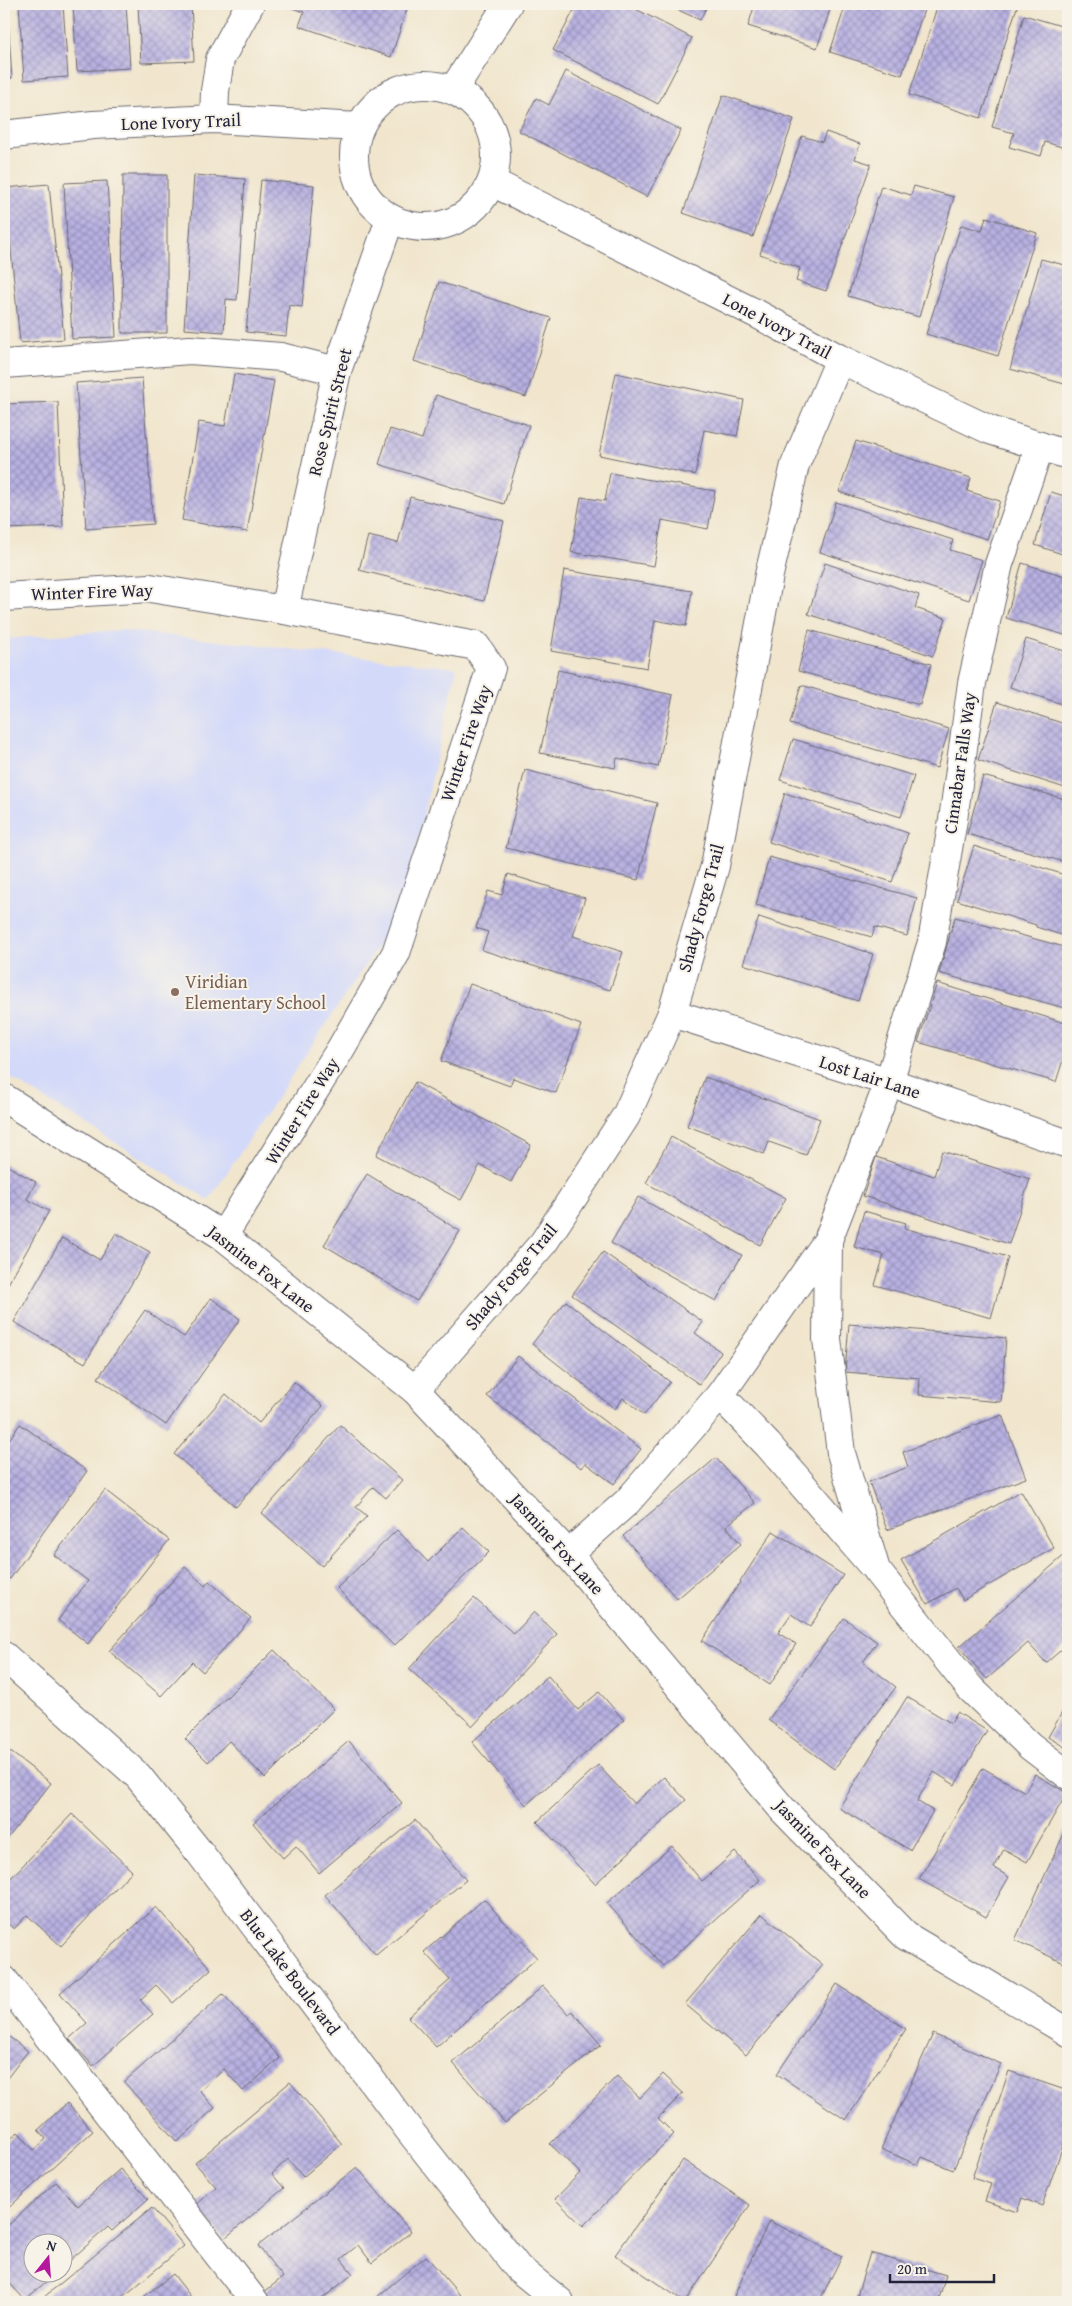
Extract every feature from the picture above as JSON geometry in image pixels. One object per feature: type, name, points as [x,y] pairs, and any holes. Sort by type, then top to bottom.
[{"type":"street","points":[[214,119],[215,91],[220,59],[250,4]]},
{"type":"street","points":[[453,90],[508,4]]},
{"type":"street","points":[[431,84],[453,90],[476,105],[491,128],[497,155],[492,182],[480,203],[461,219],[438,227],[414,227],[390,219],[369,202],[356,179],[352,152],[359,127],[371,108],[388,94],[409,86],[431,84]]},
{"type":"street","name":"Lone Ivory Trail","points":[[4,134],[93,126],[214,119],[359,127]]},
{"type":"street","name":"Lone Ivory Trail","points":[[492,182],[759,315],[840,359],[990,430],[1068,455]]},
{"type":"street","name":"Rose Spirit Street","points":[[284,610],[338,371],[390,219]]},
{"type":"street","points":[[4,364],[190,350],[281,357],[338,371]]},
{"type":"street","name":"Shady Forge Trail","points":[[415,1390],[544,1242],[626,1116],[672,1012],[715,866],[769,575],[795,465],[840,359]]},
{"type":"street","name":"Cinnabar Falls Way","points":[[828,1240],[889,1082],[932,942],[953,820],[972,683],[999,564],[1040,446]]},
{"type":"street","name":"Winter Fire Way","points":[[4,596],[150,588],[284,610],[476,646],[491,668],[396,953],[335,1058],[223,1236]]},
{"type":"street","name":"Lost Lair Lane","points":[[672,1012],[889,1082],[1068,1144]]},
{"type":"street","name":"Jasmine Fox Lane","points":[[4,1098],[223,1236],[415,1390],[568,1554],[784,1811],[906,1936],[1068,2032]]},
{"type":"street","points":[[568,1554],[627,1502],[720,1395],[828,1240]]},
{"type":"street","points":[[828,1240],[827,1339],[841,1452],[876,1570]]},
{"type":"street","points":[[720,1395],[768,1445],[876,1570],[970,1688],[1030,1746],[1068,1775]]},
{"type":"street","name":"Blue Lake Boulevard","points":[[4,1656],[138,1776],[200,1853],[409,2130],[518,2268],[560,2302]]},
{"type":"street","points":[[4,1980],[256,2302]]},
{"type":"shaded area","name":"Viridian Elementary School","points":[[121,630],[457,668],[402,910],[209,1200],[4,1074],[4,639]]},
{"type":"building","points":[[4,4],[7,4],[12,78],[4,79]]},
{"type":"building","points":[[19,4],[63,4],[68,77],[24,80]]},
{"type":"building","points":[[73,4],[126,4],[130,68],[77,71]]},
{"type":"building","points":[[138,4],[191,4],[194,61],[141,63]]},
{"type":"building","points":[[280,4],[400,4],[408,6],[391,57],[299,26],[304,12]]},
{"type":"building","points":[[570,4],[626,4],[692,38],[658,104],[553,50],[574,10],[568,7]]},
{"type":"building","points":[[665,4],[708,4],[700,20]]},
{"type":"building","points":[[755,4],[832,4],[817,48],[748,26]]},
{"type":"building","points":[[846,4],[926,4],[902,75],[830,52]]},
{"type":"building","points":[[938,4],[1018,4],[981,118],[909,95]]},
{"type":"building","points":[[1024,15],[1068,28],[1068,137],[1065,148],[1045,142],[1041,156],[1009,147],[1014,133],[992,127]]},
{"type":"building","points":[[566,71],[681,130],[647,197],[519,131],[536,98],[549,105]]},
{"type":"building","points":[[723,95],[794,119],[753,237],[683,213]]},
{"type":"building","points":[[826,132],[860,144],[855,159],[871,164],[826,291],[796,281],[800,268],[760,254],[802,136],[822,142]]},
{"type":"building","points":[[123,175],[167,175],[167,333],[122,333]]},
{"type":"building","points":[[194,175],[245,179],[237,300],[226,299],[224,332],[184,329]]},
{"type":"building","points":[[261,180],[314,185],[302,307],[289,305],[286,336],[246,332]]},
{"type":"building","points":[[107,181],[116,337],[72,339],[64,183]]},
{"type":"building","points":[[49,184],[64,339],[20,343],[5,188]]},
{"type":"building","points":[[881,186],[911,195],[914,186],[954,197],[919,317],[848,296]]},
{"type":"building","points":[[986,217],[1037,233],[998,356],[926,334],[961,225],[982,231]]},
{"type":"building","points":[[1041,259],[1068,266],[1068,385],[1010,369]]},
{"type":"building","points":[[439,282],[551,318],[526,397],[414,361]]},
{"type":"building","points":[[616,373],[744,400],[737,436],[704,430],[695,475],[599,455]]},
{"type":"building","points":[[234,374],[274,381],[247,532],[182,520],[199,422],[225,426]]},
{"type":"building","points":[[142,378],[153,524],[86,529],[76,383]]},
{"type":"building","points":[[436,395],[529,425],[504,504],[379,464],[390,429],[422,439]]},
{"type":"building","points":[[58,402],[63,527],[4,529],[4,404]]},
{"type":"building","points":[[856,441],[971,478],[967,491],[1000,501],[987,539],[839,492]]},
{"type":"building","points":[[610,473],[715,491],[708,529],[662,520],[654,566],[571,552],[581,497],[605,501]]},
{"type":"building","points":[[1051,492],[1068,497],[1068,556],[1035,545]]},
{"type":"building","points":[[410,497],[504,521],[484,601],[359,570],[368,536],[398,543]]},
{"type":"building","points":[[836,502],[953,540],[950,550],[982,560],[969,600],[820,552]]},
{"type":"building","points":[[825,563],[919,595],[915,608],[946,618],[933,656],[808,614]]},
{"type":"building","points":[[1022,563],[1068,577],[1068,636],[1006,618]]},
{"type":"building","points":[[564,570],[692,591],[686,626],[655,620],[647,668],[551,651]]},
{"type":"building","points":[[809,630],[931,664],[920,705],[798,671]]},
{"type":"building","points":[[1026,639],[1068,652],[1068,706],[1010,687]]},
{"type":"building","points":[[558,670],[673,695],[658,767],[617,758],[615,768],[540,753]]},
{"type":"building","points":[[801,685],[949,729],[937,768],[790,724]]},
{"type":"building","points":[[997,702],[1068,725],[1068,789],[978,760]]},
{"type":"building","points":[[793,739],[914,776],[901,817],[780,780]]},
{"type":"building","points":[[525,770],[657,803],[638,880],[506,848]]},
{"type":"building","points":[[983,776],[1068,800],[1068,863],[967,834]]},
{"type":"building","points":[[785,793],[908,833],[892,882],[769,842]]},
{"type":"building","points":[[974,846],[1068,876],[1068,937],[957,900]]},
{"type":"building","points":[[769,857],[917,898],[907,936],[875,927],[872,937],[756,905]]},
{"type":"building","points":[[508,874],[585,898],[573,936],[623,952],[610,990],[482,950],[488,932],[476,928],[488,891],[502,895]]},
{"type":"building","points":[[759,917],[873,954],[858,1001],[743,964]]},
{"type":"building","points":[[955,917],[1068,948],[1068,1009],[939,973]]},
{"type":"building","points":[[937,983],[1068,1024],[1068,1044],[1056,1082],[918,1042]]},
{"type":"building","points":[[470,984],[581,1025],[556,1093],[513,1078],[510,1086],[441,1061]]},
{"type":"building","points":[[705,1077],[820,1119],[806,1155],[769,1142],[764,1154],[687,1126]]},
{"type":"building","points":[[415,1082],[531,1145],[511,1182],[480,1165],[461,1200],[376,1155]]},
{"type":"building","points":[[671,1137],[786,1198],[760,1245],[646,1183]]},
{"type":"building","points":[[942,1151],[1030,1179],[1009,1244],[863,1196],[876,1157],[934,1176]]},
{"type":"building","points":[[4,1164],[36,1182],[27,1199],[49,1211],[4,1291]]},
{"type":"building","points":[[367,1174],[460,1231],[417,1301],[324,1245]]},
{"type":"building","points":[[638,1197],[742,1255],[716,1301],[611,1243]]},
{"type":"building","points":[[864,1211],[906,1223],[904,1228],[1008,1257],[991,1318],[875,1285],[884,1255],[854,1247]]},
{"type":"building","points":[[116,1233],[150,1252],[85,1363],[14,1322],[62,1238],[100,1260]]},
{"type":"building","points":[[603,1252],[703,1322],[695,1333],[721,1352],[699,1384],[572,1295]]},
{"type":"building","points":[[211,1298],[240,1319],[166,1425],[98,1378],[145,1310],[184,1337]]},
{"type":"building","points":[[566,1301],[670,1382],[644,1415],[623,1398],[615,1409],[532,1344]]},
{"type":"building","points":[[849,1324],[1006,1338],[1001,1402],[919,1395],[920,1378],[845,1372]]},
{"type":"building","points":[[518,1356],[641,1449],[614,1484],[585,1463],[581,1468],[487,1396]]},
{"type":"building","points":[[294,1382],[323,1406],[236,1507],[174,1454],[226,1394],[259,1423]]},
{"type":"building","points":[[1002,1415],[1026,1478],[887,1530],[869,1482],[908,1467],[903,1452]]},
{"type":"building","points":[[20,1424],[87,1471],[10,1579],[4,1575],[4,1447]]},
{"type":"building","points":[[340,1425],[402,1480],[386,1498],[373,1487],[356,1507],[367,1516],[322,1566],[262,1513]]},
{"type":"building","points":[[716,1458],[755,1503],[726,1526],[741,1544],[677,1599],[623,1536]]},
{"type":"building","points":[[105,1490],[169,1540],[88,1644],[58,1620],[88,1581],[54,1555]]},
{"type":"building","points":[[1021,1491],[1054,1548],[963,1600],[956,1588],[927,1604],[901,1560]]},
{"type":"building","points":[[463,1527],[489,1552],[394,1646],[337,1588],[397,1530],[428,1562]]},
{"type":"building","points":[[773,1531],[843,1575],[810,1627],[791,1614],[778,1633],[796,1644],[770,1685],[702,1641]]},
{"type":"building","points":[[1068,1552],[1068,1644],[1046,1663],[1028,1643],[987,1679],[959,1647]]},
{"type":"building","points":[[185,1567],[205,1586],[209,1581],[251,1618],[203,1672],[192,1662],[161,1696],[109,1651]]},
{"type":"building","points":[[474,1598],[514,1634],[534,1612],[557,1634],[473,1726],[409,1669]]},
{"type":"building","points":[[844,1618],[877,1642],[863,1662],[896,1687],[834,1769],[768,1720]]},
{"type":"building","points":[[274,1650],[334,1709],[265,1778],[229,1741],[208,1762],[185,1739]]},
{"type":"building","points":[[548,1676],[578,1710],[599,1692],[624,1720],[526,1805],[472,1742]]},
{"type":"building","points":[[907,1697],[951,1723],[957,1712],[987,1731],[955,1785],[934,1772],[917,1801],[933,1811],[910,1850],[839,1808]]},
{"type":"building","points":[[1068,1702],[1068,1749],[1048,1737]]},
{"type":"building","points":[[349,1741],[402,1803],[319,1873],[296,1846],[283,1858],[253,1823]]},
{"type":"building","points":[[4,1747],[51,1783],[4,1843]]},
{"type":"building","points":[[598,1765],[634,1804],[664,1777],[686,1800],[595,1884],[537,1822]]},
{"type":"building","points":[[983,1768],[1025,1792],[1035,1774],[1067,1793],[1027,1862],[1004,1849],[994,1868],[1009,1877],[986,1917],[919,1879]]},
{"type":"building","points":[[72,1814],[132,1871],[61,1946],[27,1915],[14,1929],[4,1920],[4,1885]]},
{"type":"building","points":[[415,1820],[466,1880],[376,1955],[325,1895]]},
{"type":"building","points":[[1068,1825],[1068,1965],[1015,1940]]},
{"type":"building","points":[[672,1846],[702,1881],[735,1852],[760,1880],[663,1966],[607,1903]]},
{"type":"building","points":[[484,1899],[537,1958],[436,2047],[408,2017],[450,1980],[424,1952]]},
{"type":"building","points":[[156,1907],[211,1969],[173,2003],[156,1985],[140,2000],[153,2014],[93,2066],[69,2039],[87,2023],[60,1993]]},
{"type":"building","points":[[762,1914],[823,1965],[746,2055],[685,2004]]},
{"type":"building","points":[[837,1984],[906,2029],[846,2120],[777,2074]]},
{"type":"building","points":[[543,1986],[568,2014],[572,2011],[601,2045],[505,2123],[453,2063]]},
{"type":"building","points":[[223,1994],[280,2058],[243,2091],[224,2069],[200,2091],[215,2108],[177,2142],[124,2082]]},
{"type":"building","points":[[4,2033],[28,2051],[4,2082]]},
{"type":"building","points":[[933,2034],[1001,2064],[953,2170],[922,2157],[918,2165],[881,2149]]},
{"type":"building","points":[[1009,2071],[1068,2091],[1068,2131],[1042,2206],[1022,2198],[1017,2212],[985,2201],[991,2184],[972,2178]]},
{"type":"building","points":[[663,2074],[683,2093],[658,2118],[674,2134],[583,2226],[555,2199],[580,2173],[550,2144],[617,2076],[640,2098]]},
{"type":"building","points":[[290,2082],[342,2144],[303,2177],[288,2159],[272,2174],[284,2188],[224,2239],[195,2205],[216,2187],[195,2163]]},
{"type":"building","points":[[67,2103],[93,2131],[4,2212],[4,2145],[18,2132],[34,2150],[46,2139],[38,2130]]},
{"type":"building","points":[[683,2160],[750,2205],[685,2302],[615,2255]]},
{"type":"building","points":[[357,2167],[411,2232],[372,2263],[358,2245],[341,2259],[353,2274],[318,2302],[271,2302],[263,2293],[283,2277],[258,2246]]},
{"type":"building","points":[[120,2169],[148,2199],[112,2231],[108,2227],[72,2258],[72,2234],[22,2234],[22,2284],[43,2284],[25,2300],[4,2277],[4,2229],[56,2182],[78,2206]]},
{"type":"building","points":[[152,2208],[184,2246],[117,2302],[38,2302],[60,2284],[72,2284],[72,2274]]},
{"type":"building","points":[[769,2221],[842,2256],[819,2302],[747,2302],[734,2296]]},
{"type":"building","points":[[870,2253],[946,2275],[938,2302],[855,2302]]},
{"type":"building","points":[[426,2256],[466,2302],[371,2302]]},
{"type":"building","points":[[173,2274],[195,2302],[137,2302]]},
{"type":"place","name":"Viridian Elementary School","points":[[175,992]]}]
